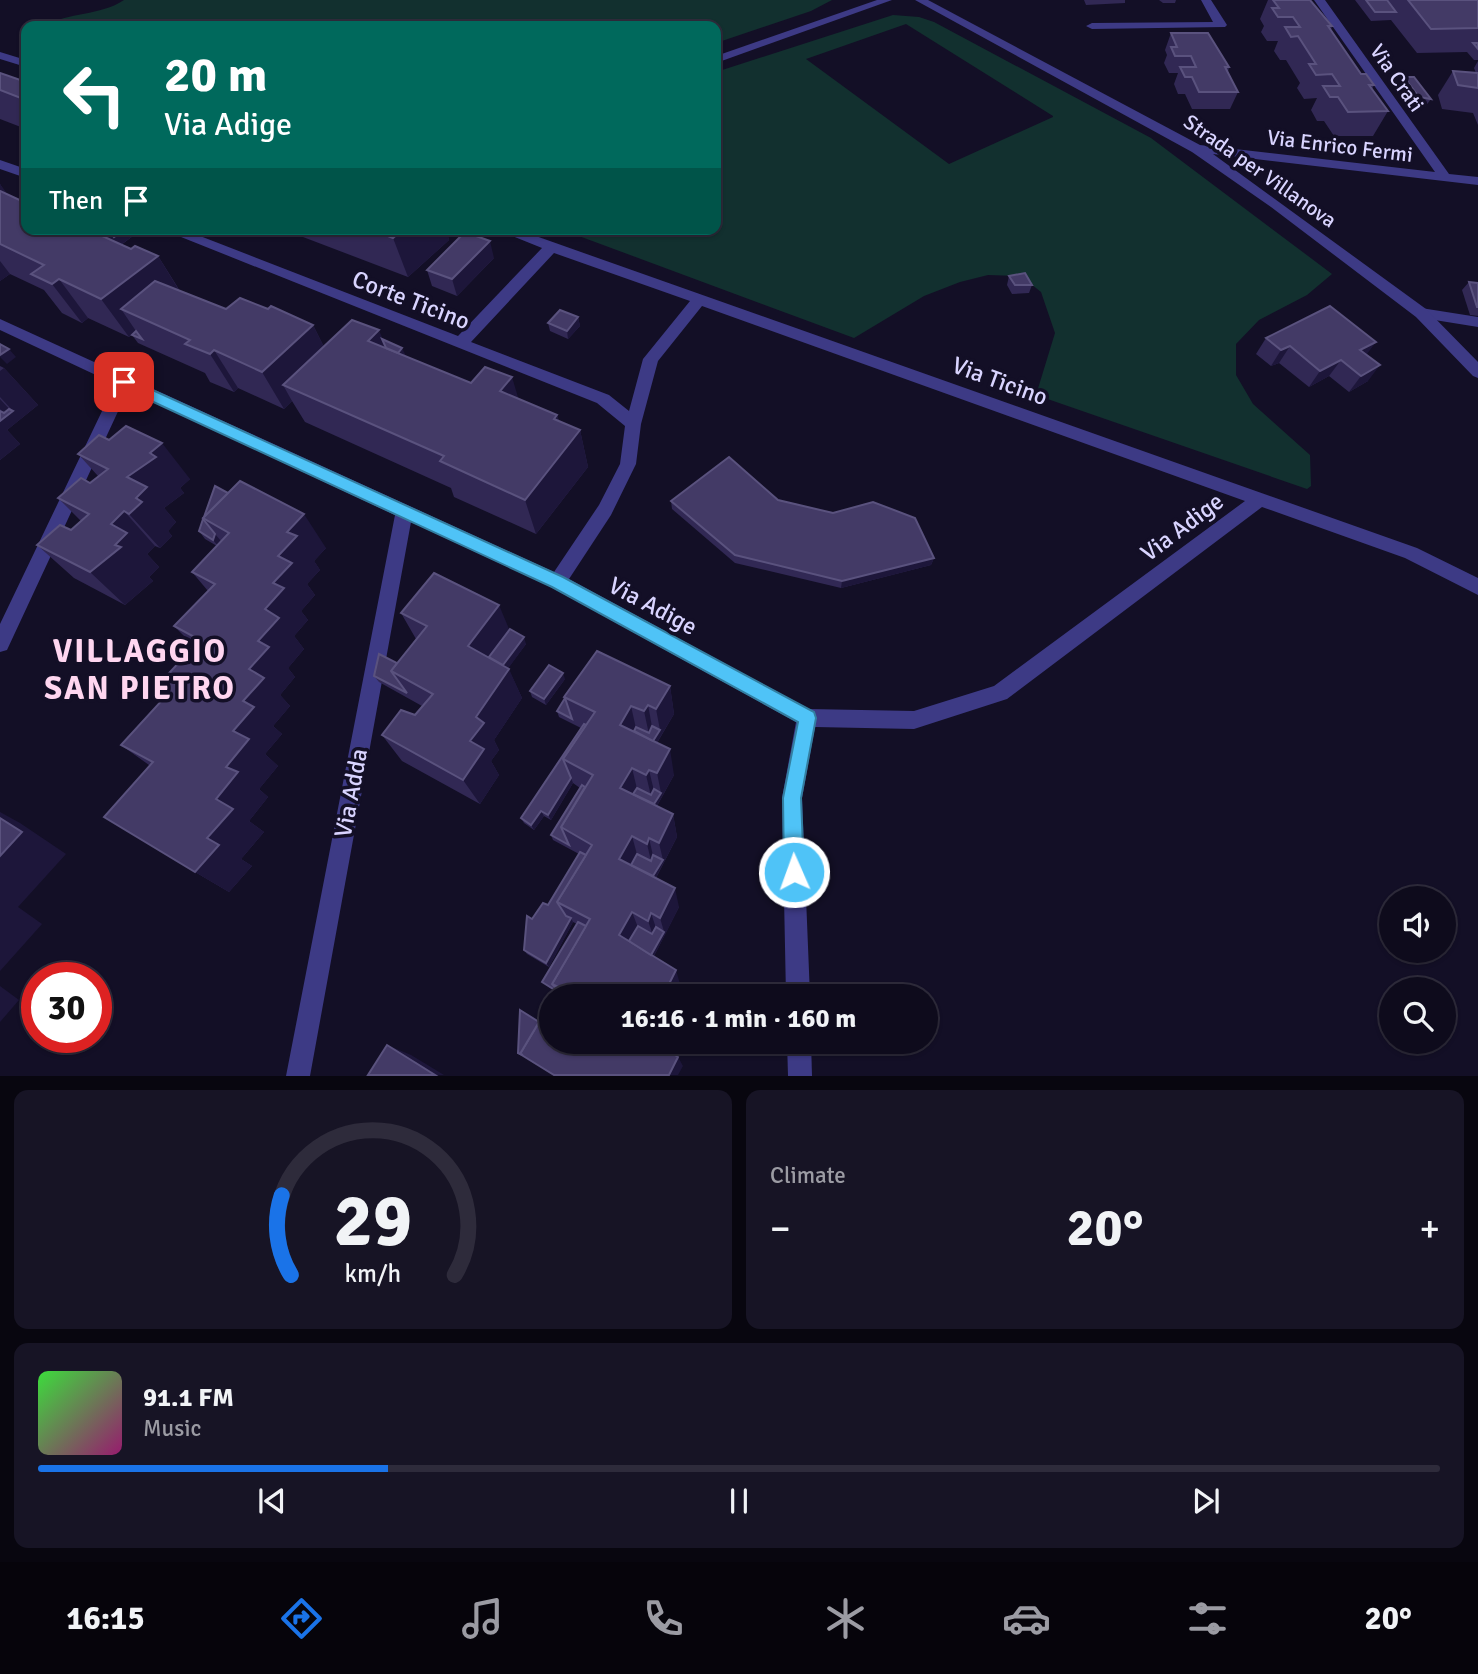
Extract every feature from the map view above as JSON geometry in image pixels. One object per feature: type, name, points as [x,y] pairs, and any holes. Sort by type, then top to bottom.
[{"type":"street","points":[[721,58],[887,0]]},
{"type":"street","name":"Strada per Villanova","points":[[920,0],[1197,149],[1276,204],[1421,313],[1478,372]]},
{"type":"street","points":[[1092,26],[1221,26],[1206,0]]},
{"type":"street","name":"Via Crati","points":[[1318,0],[1445,177]]},
{"type":"street","points":[[0,55],[21,62]]},
{"type":"street","name":"Via Enrico Fermi","points":[[1197,149],[1478,181]]},
{"type":"street","points":[[0,164],[21,172]]},
{"type":"street","name":"Corte Ticino","points":[[182,235],[603,399],[633,424]]},
{"type":"street","name":"Via Ticino","points":[[518,235],[1411,552],[1478,587]]},
{"type":"street","points":[[460,344],[551,247]]},
{"type":"street","points":[[557,582],[605,510],[628,464],[633,424],[651,359],[699,300]]},
{"type":"street","points":[[1421,313],[1478,322]]},
{"type":"street","name":"Via Adige","points":[[0,324],[557,582],[807,718],[914,720],[1000,692],[1260,499]]},
{"type":"street","points":[[0,644],[124,382]]},
{"type":"street","name":"Via Adda","points":[[298,1076],[404,512]]},
{"type":"street","points":[[798,984],[792,798],[807,718]]},
{"type":"street","points":[[799,1054],[800,1076]]},
{"type":"green space","points":[[124,0],[832,0],[811,11],[721,41],[721,21],[56,21],[115,5]]},
{"type":"green space","points":[[893,15],[919,17],[934,22],[1151,138],[1332,274],[1307,295],[1259,320],[1236,344],[1236,375],[1253,404],[1310,455],[1311,486],[1307,489],[1036,395],[1055,333],[1041,292],[1021,276],[988,275],[960,282],[924,296],[854,338],[576,235],[721,235],[721,70]],"holes":[[[906,24],[1053,117],[949,164],[806,59]]]},
{"type":"building","points":[[1273,0],[1310,0],[1332,26],[1328,26],[1361,74],[1366,74],[1374,85],[1369,85],[1388,111],[1348,112],[1338,97],[1330,97],[1323,86],[1340,86],[1332,74],[1316,75],[1309,64],[1316,64],[1298,36],[1291,37],[1285,27],[1300,27],[1293,17],[1278,17],[1272,8],[1279,8]]},
{"type":"building","points":[[1366,0],[1387,0],[1396,12],[1375,12]]},
{"type":"building","points":[[1408,0],[1478,0],[1478,28],[1431,29]]},
{"type":"building","points":[[1171,33],[1208,33],[1229,67],[1225,67],[1238,92],[1199,92],[1192,77],[1185,77],[1180,67],[1196,67],[1191,56],[1175,56],[1171,47],[1177,47]]},
{"type":"building","points":[[1453,71],[1478,73],[1478,88],[1458,85]]},
{"type":"building","points":[[0,73],[21,80],[21,98],[0,90]]},
{"type":"building","points":[[1404,77],[1414,77],[1431,99],[1419,97]]},
{"type":"building","points":[[0,191],[21,201],[21,235],[100,235],[131,249],[135,246],[158,256],[101,299],[59,279],[52,284],[31,274],[44,265],[0,244]]},
{"type":"building","points":[[462,235],[473,235],[490,241],[452,279],[427,270]]},
{"type":"building","points":[[1025,273],[1032,285],[1015,285],[1009,276]]},
{"type":"building","points":[[155,281],[226,309],[240,298],[268,309],[271,306],[313,325],[262,372],[214,350],[210,354],[185,344],[190,340],[121,309]]},
{"type":"building","points":[[1469,282],[1478,283],[1478,307],[1477,307]]},
{"type":"building","points":[[1330,306],[1376,342],[1360,350],[1380,365],[1361,376],[1341,360],[1320,371],[1290,346],[1281,350],[1266,338]]},
{"type":"building","points":[[560,310],[578,317],[567,331],[548,323]]},
{"type":"building","points":[[352,320],[379,330],[368,341],[471,383],[485,367],[512,377],[500,391],[557,415],[554,419],[580,430],[525,500],[440,461],[444,456],[283,385]]},
{"type":"building","points":[[382,339],[402,348],[398,353],[386,348]]},
{"type":"building","points":[[0,344],[9,349],[0,355]]},
{"type":"building","points":[[9,409],[13,411],[0,421],[0,411],[4,413]]},
{"type":"building","points":[[126,426],[162,443],[150,453],[156,457],[127,477],[147,487],[136,498],[142,502],[129,514],[124,511],[111,524],[127,533],[115,545],[121,547],[90,572],[37,545],[60,525],[71,530],[89,514],[58,498],[81,478],[90,483],[108,469],[78,454],[99,435],[109,440]]},
{"type":"building","points":[[729,457],[778,500],[833,513],[873,502],[915,518],[934,558],[842,581],[735,555],[671,501]]},
{"type":"building","points":[[240,481],[304,514],[287,532],[297,536],[278,556],[292,563],[273,583],[284,588],[265,609],[279,618],[258,641],[269,647],[249,669],[264,678],[243,701],[254,707],[233,731],[249,739],[226,767],[238,772],[216,799],[233,809],[207,838],[219,845],[195,872],[104,817],[153,762],[121,745],[166,696],[155,688],[200,640],[174,626],[215,584],[192,572],[229,533],[203,518]]},
{"type":"building","points":[[215,486],[228,493],[204,517]]},
{"type":"building","points":[[203,519],[215,534],[213,540],[199,531]]},
{"type":"building","points":[[434,573],[499,605],[468,646],[509,669],[476,717],[484,723],[470,741],[484,749],[463,780],[382,735],[401,710],[415,715],[433,694],[391,671],[427,626],[401,613]]},
{"type":"building","points":[[510,629],[524,637],[503,665],[489,657]]},
{"type":"building","points":[[597,651],[670,686],[656,709],[648,705],[644,711],[631,706],[620,725],[670,749],[657,773],[649,770],[646,775],[632,768],[620,788],[673,814],[659,843],[649,838],[647,844],[632,836],[619,859],[675,888],[660,918],[651,913],[648,921],[632,912],[619,935],[676,970],[669,984],[552,984],[590,919],[557,902],[592,845],[561,827],[593,775],[563,759],[595,712],[564,697]]},
{"type":"building","points":[[379,654],[397,663],[391,671],[407,693],[374,676]]},
{"type":"building","points":[[549,665],[563,673],[544,699],[530,691]]},
{"type":"building","points":[[565,698],[572,719],[557,711]]},
{"type":"building","points":[[584,724],[586,725],[563,759],[571,778],[548,815],[541,811],[531,825],[521,818]]},
{"type":"building","points":[[652,726],[660,730],[653,741],[634,731],[636,727],[649,733]]},
{"type":"building","points":[[582,785],[585,787],[561,827],[569,845],[551,835]]},
{"type":"building","points":[[637,788],[651,795],[654,789],[661,793],[654,804],[633,794]]},
{"type":"building","points":[[0,818],[22,832],[0,856]]},
{"type":"building","points":[[580,852],[586,855],[557,902],[566,916],[571,918],[546,963],[524,950],[527,916],[532,919],[543,903],[548,905]]},
{"type":"building","points":[[637,854],[651,861],[653,855],[663,860],[653,876],[631,865]]},
{"type":"building","points":[[578,922],[586,926],[552,984],[542,982]]},
{"type":"building","points":[[638,926],[652,934],[656,927],[664,932],[651,955],[629,941]]},
{"type":"building","points":[[520,1010],[539,1022],[520,1054]]},
{"type":"building","points":[[539,1022],[539,1054],[673,1054],[678,1057],[669,1075],[554,1075],[520,1054]]},
{"type":"building","points":[[387,1045],[435,1075],[368,1075]]},
{"type":"district","name":"VILLAGGIO SAN PIETRO","points":[[140,670]]},
{"type":"route","points":[[124,382],[557,582],[807,718],[792,798],[794,872]]}]
